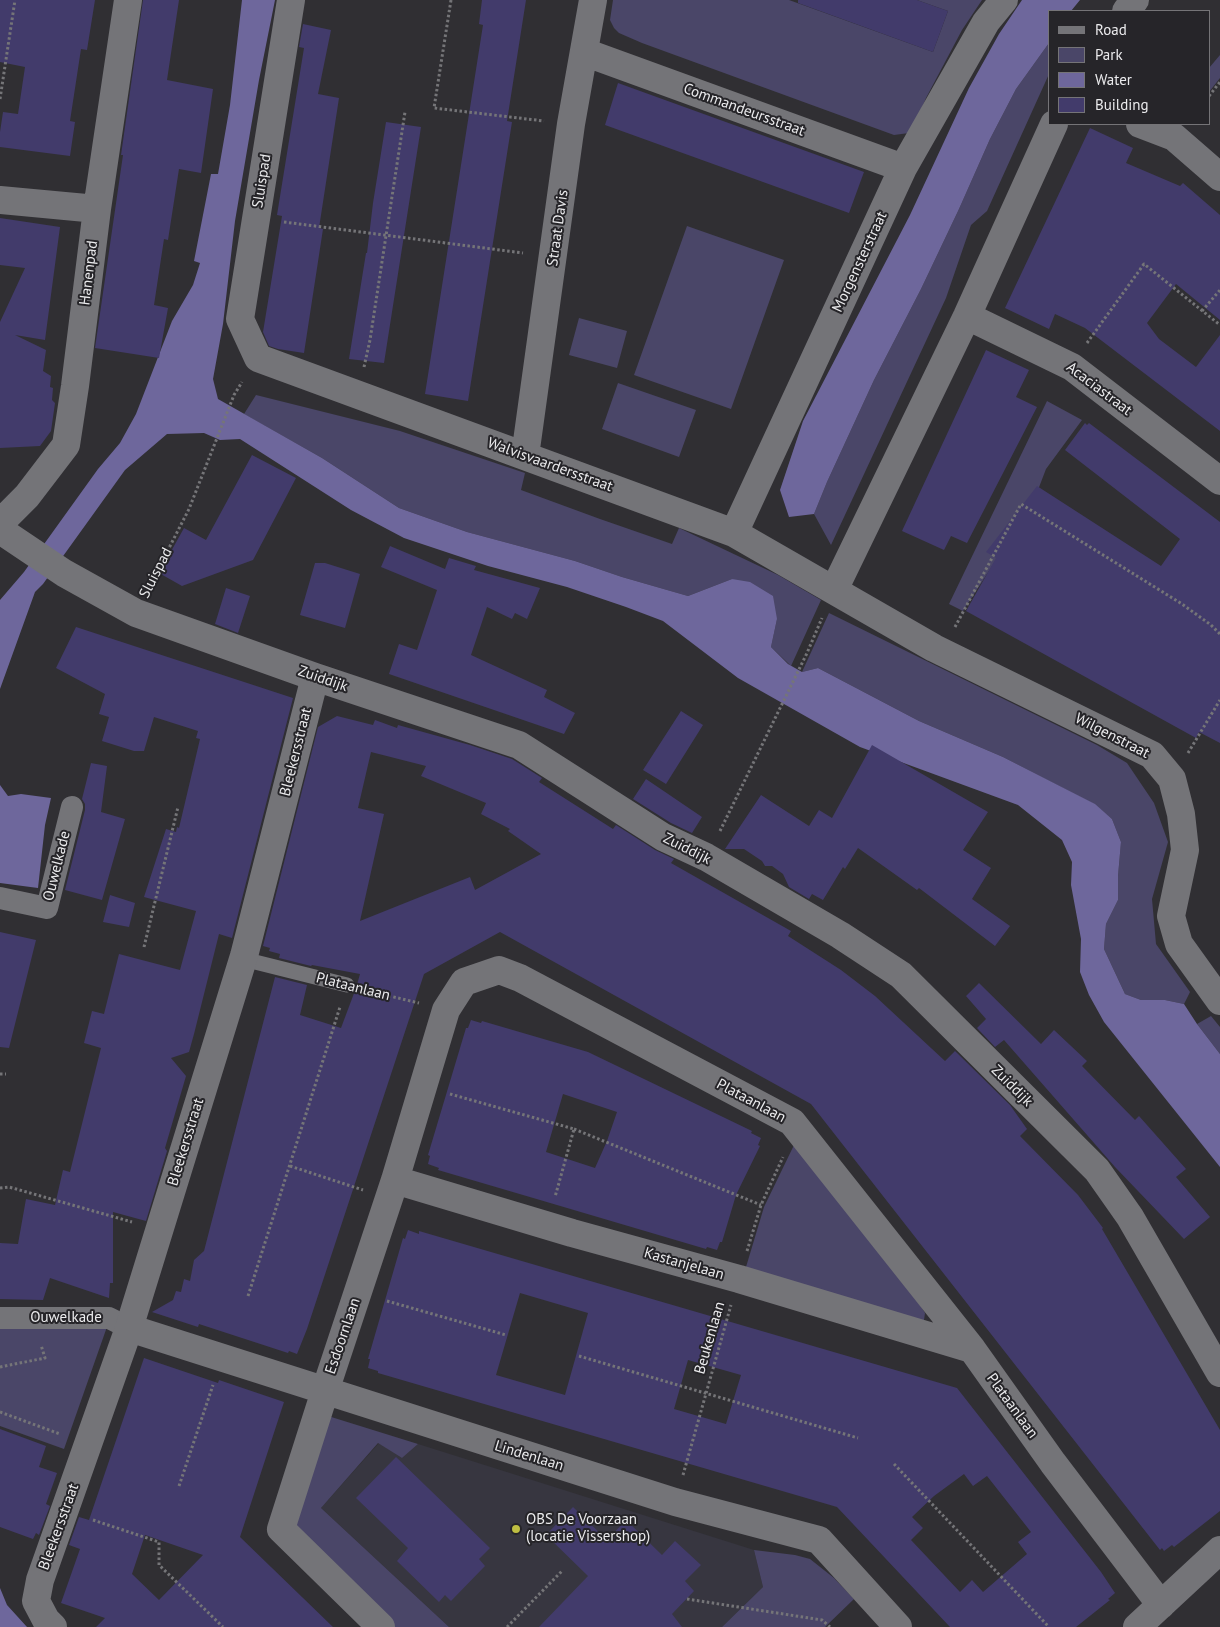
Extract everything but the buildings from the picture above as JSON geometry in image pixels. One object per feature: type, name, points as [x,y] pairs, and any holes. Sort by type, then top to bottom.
[{"type":"street","name":"Hanenpad","points":[[0,523],[27,496],[66,444],[97,208],[128,0]]},
{"type":"street","name":"Sluispad","points":[[258,358],[240,319],[291,0]]},
{"type":"street","name":"Straat Davis","points":[[524,456],[572,124],[593,0]]},
{"type":"street","name":"Morgensterstraat","points":[[734,533],[903,168],[986,22],[1004,0]]},
{"type":"street","name":"Commandeursstraat","points":[[584,52],[903,168]]},
{"type":"street","points":[[834,590],[967,316],[1054,125]]},
{"type":"street","points":[[1143,125],[1174,137],[1220,177]]},
{"type":"street","points":[[0,200],[97,208]]},
{"type":"street","name":"Acaciastraat","points":[[967,316],[1072,366],[1220,481]]},
{"type":"street","name":"Walvisvaardersstraat","points":[[258,358],[734,533],[834,590]]},
{"type":"street","name":"Zuiddijk","points":[[0,530],[64,573],[136,612],[316,677],[519,744],[663,837],[706,857],[840,935],[901,975],[1097,1170],[1130,1217],[1220,1373]]},
{"type":"street","name":"Wilgenstraat","points":[[834,590],[942,652],[1152,755],[1172,779],[1181,814],[1186,850],[1171,916],[1179,944],[1220,1001]]},
{"type":"street","name":"Bleekersstraat","points":[[53,1627],[46,1620],[36,1601],[40,1580],[129,1328],[243,959],[316,677]]},
{"type":"street","name":"Ouwelkade","points":[[0,898],[48,908],[72,807]]},
{"type":"street","name":"Plataanlaan","points":[[446,1010],[464,982],[499,970],[520,978],[792,1122],[972,1349],[1053,1463],[1161,1605]]},
{"type":"street","name":"Esdoornlaan","points":[[381,1627],[281,1529],[392,1189],[446,1010]]},
{"type":"street","name":"Kastanjelaan","points":[[392,1189],[547,1226],[972,1349]]},
{"type":"street","name":"Ouwelkade","points":[[0,1318],[109,1318],[129,1328]]},
{"type":"street","name":"Lindenlaan","points":[[129,1328],[675,1502],[819,1540],[898,1627]]},
{"type":"street","points":[[1137,1627],[1220,1550]]},
{"type":"lane","name":"Plataanlaan","points":[[243,959],[347,985]]},
{"type":"path","points":[[0,99],[14,0]]},
{"type":"path","points":[[450,0],[434,108],[572,124]]},
{"type":"path","points":[[1210,95],[1220,82]]},
{"type":"path","points":[[358,395],[370,340],[405,112]]},
{"type":"path","points":[[256,218],[554,257]]},
{"type":"path","points":[[1072,366],[1144,264],[1220,325]]},
{"type":"path","points":[[1202,311],[1220,290]]},
{"type":"path","name":"Sluispad","points":[[136,612],[189,509],[234,395]]},
{"type":"path","points":[[942,652],[1021,504],[1182,604],[1220,634]]},
{"type":"path","points":[[706,857],[808,653],[834,590]]},
{"type":"path","points":[[1172,779],[1220,700]]},
{"type":"path","points":[[144,947],[178,807]]},
{"type":"path","points":[[248,1296],[347,985]]},
{"type":"path","name":"Plataanlaan","points":[[347,985],[446,1010]]},
{"type":"path","points":[[0,1074],[6,1074]]},
{"type":"path","points":[[423,1087],[574,1129],[761,1205]]},
{"type":"path","name":"Beukenlaan","points":[[675,1502],[761,1205],[796,1128]]},
{"type":"path","points":[[547,1226],[574,1129]]},
{"type":"path","points":[[290,1166],[392,1189]]},
{"type":"path","points":[[0,1188],[9,1187],[159,1230]]},
{"type":"path","points":[[358,1292],[506,1335]]},
{"type":"path","points":[[0,1368],[45,1358],[31,1318]]},
{"type":"path","points":[[579,1356],[858,1438]]},
{"type":"path","points":[[179,1486],[221,1358]]},
{"type":"path","points":[[0,1412],[89,1444]]},
{"type":"path","points":[[894,1464],[1050,1627]]},
{"type":"path","points":[[66,1510],[159,1542],[158,1565],[223,1627]]},
{"type":"path","points":[[507,1627],[562,1571]]},
{"type":"path","points":[[686,1599],[822,1620],[830,1627]]},
{"type":"shaded area","name":"OBS De Voorzaan (locatie Vissershop)","points":[[379,1443],[402,1458],[418,1444],[754,1550],[763,1587],[722,1627],[449,1627],[321,1508]]},
{"type":"green space","points":[[613,0],[789,0],[933,52],[948,11],[917,0],[982,0],[962,30],[926,98],[914,127],[909,133],[894,135],[619,33],[610,20]]},
{"type":"green space","points":[[1048,44],[1048,76],[987,211],[971,225],[946,298],[831,545],[814,514],[874,380],[921,289],[990,139],[1016,89]]},
{"type":"green space","points":[[1220,55],[1220,78],[1210,91],[1210,67]]},
{"type":"green space","points":[[687,226],[784,260],[731,409],[634,375]]},
{"type":"green space","points":[[579,318],[627,331],[617,368],[569,355]]},
{"type":"green space","points":[[618,383],[696,410],[679,457],[602,429]]},
{"type":"green space","points":[[256,395],[400,431],[525,473],[521,490],[672,544],[679,528],[778,575],[821,600],[791,666],[771,647],[777,619],[732,579],[688,596],[575,561],[467,532],[399,508],[322,458],[244,414]]},
{"type":"green space","points":[[1047,401],[1082,420],[1046,469],[1033,503],[963,611],[949,604]]},
{"type":"green space","points":[[829,613],[1097,745],[1127,763],[1154,803],[1168,842],[1152,899],[1156,944],[1190,992],[1184,1004],[1165,1000],[1141,1000],[1125,994],[1104,949],[1106,924],[1118,900],[1121,842],[1112,819],[1094,804],[1003,757],[919,721],[818,668],[802,672]]},
{"type":"green space","points":[[1211,1016],[1220,1027],[1220,1054],[1197,1024]]},
{"type":"green space","points":[[795,1143],[920,1305],[925,1313],[924,1320],[919,1326],[743,1277],[764,1207]]},
{"type":"green space","points":[[108,1324],[64,1449],[0,1426],[0,1326]]},
{"type":"green space","points":[[328,1416],[418,1444],[402,1458],[378,1443],[321,1508],[449,1627],[391,1627],[289,1529]]},
{"type":"green space","points":[[754,1550],[795,1555],[810,1559],[834,1578],[854,1599],[825,1627],[722,1627],[763,1587]]},
{"type":"water","points":[[242,0],[275,0],[235,221],[223,324],[213,379],[218,399],[322,458],[399,508],[467,532],[575,561],[688,596],[732,579],[750,582],[773,596],[777,619],[771,647],[788,664],[802,672],[818,668],[919,721],[1003,757],[1095,804],[1112,819],[1121,842],[1118,900],[1106,924],[1104,949],[1125,994],[1141,1000],[1165,1000],[1184,1004],[1220,1054],[1220,1167],[1104,1022],[1089,995],[1080,972],[1081,939],[1071,885],[1072,862],[1062,840],[1018,805],[860,747],[738,678],[663,621],[567,587],[488,566],[404,538],[351,510],[240,439],[220,440],[204,433],[167,434],[125,470],[43,584],[35,592],[0,689],[0,600],[24,572],[98,469],[120,443],[136,414],[172,321],[193,285],[200,263],[194,261],[211,174],[218,174],[230,105]]},
{"type":"water","points":[[1022,0],[1080,0],[1072,10],[1048,10],[1048,44],[1016,89],[990,139],[921,289],[874,380],[814,514],[789,517],[780,490],[803,421],[910,215],[969,88],[999,34]]},
{"type":"water","points":[[0,785],[8,796],[21,794],[51,798],[45,825],[38,888],[0,883]]},
{"type":"water","points":[[0,1588],[7,1605],[27,1627],[0,1627]]},
{"type":"place","name":"OBS De Voorzaan (locatie Vissershop)","points":[[516,1529]]}]
